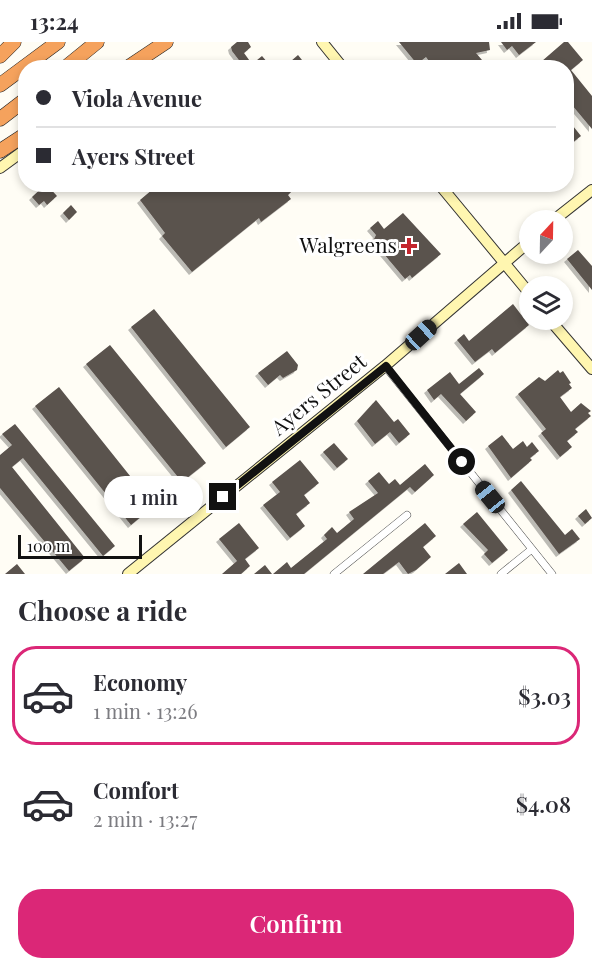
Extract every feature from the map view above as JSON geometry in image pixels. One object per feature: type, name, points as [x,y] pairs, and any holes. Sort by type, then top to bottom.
[{"type":"highway","points":[[0,56],[14,42]]},
{"type":"highway","points":[[34,60],[58,42]]},
{"type":"highway","points":[[75,60],[98,42]]},
{"type":"highway","points":[[140,60],[168,42]]},
{"type":"highway","points":[[0,86],[18,72]]},
{"type":"highway","points":[[1,118],[18,105]]},
{"type":"highway","points":[[0,151],[18,139]]},
{"type":"main road","points":[[145,60],[168,42]]},
{"type":"main road","points":[[322,42],[337,60]]},
{"type":"main road","points":[[0,168],[18,155]]},
{"type":"main road","points":[[567,210],[592,190]]},
{"type":"main road","points":[[446,192],[519,281]]},
{"type":"main road","name":"Ayers Street","points":[[128,574],[386,366],[519,250]]},
{"type":"main road","points":[[559,330],[590,364]]},
{"type":"street","points":[[386,366],[552,574]]},
{"type":"street","points":[[334,574],[406,515]]},
{"type":"street","points":[[501,574],[532,549]]},
{"type":"building","points":[[237,42],[248,42],[251,47],[244,53],[249,60],[239,60],[231,47]]},
{"type":"building","points":[[399,42],[489,42],[490,50],[476,53],[482,60],[428,60],[426,57],[422,60],[414,60]]},
{"type":"building","points":[[501,42],[536,42],[519,55],[512,46],[507,50]]},
{"type":"building","points":[[564,42],[568,42],[583,60],[574,68],[574,60],[543,60]]},
{"type":"building","points":[[298,55],[302,60],[292,60]]},
{"type":"building","points":[[574,74],[592,96],[592,129],[574,107]]},
{"type":"building","points":[[574,127],[581,136],[574,142]]},
{"type":"building","points":[[37,192],[53,192],[57,196],[47,205],[44,201],[39,205],[32,197]]},
{"type":"building","points":[[150,192],[291,192],[288,195],[291,199],[261,222],[259,218],[192,272],[162,236],[165,233],[140,200]]},
{"type":"building","points":[[71,205],[77,212],[69,220],[63,213]]},
{"type":"building","points":[[403,213],[441,254],[412,278],[410,275],[405,279],[373,241],[376,235],[370,228],[378,221],[384,229]]},
{"type":"building","points":[[578,250],[592,266],[592,290],[571,264],[573,264],[573,254]]},
{"type":"building","points":[[513,304],[519,312],[519,330],[523,330],[495,353],[492,349],[475,362],[457,340],[464,334],[469,341]]},
{"type":"building","points":[[154,309],[250,427],[226,447],[131,327]]},
{"type":"building","points":[[110,345],[206,463],[182,482],[86,364]]},
{"type":"building","points":[[287,351],[298,365],[297,370],[283,378],[280,375],[268,385],[258,373]]},
{"type":"building","points":[[479,368],[484,374],[460,394],[476,412],[466,421],[441,394],[434,400],[427,390],[450,372],[459,384]]},
{"type":"building","points":[[558,370],[560,373],[563,371],[571,383],[569,384],[572,388],[560,397],[571,412],[581,403],[591,411],[588,413],[591,416],[575,429],[578,432],[567,441],[572,447],[560,457],[541,433],[546,429],[518,394],[539,377],[545,381]]},
{"type":"building","points":[[59,387],[154,506],[131,525],[35,406]]},
{"type":"building","points":[[376,400],[394,422],[398,419],[410,434],[399,443],[390,432],[375,444],[357,421]]},
{"type":"building","points":[[15,424],[115,546],[103,556],[23,458],[12,467],[85,558],[69,571],[0,488],[0,455],[12,445],[2,434]]},
{"type":"building","points":[[502,435],[513,449],[523,441],[527,447],[532,442],[539,451],[511,478],[488,446]]},
{"type":"building","points":[[334,443],[348,459],[337,468],[323,452]]},
{"type":"building","points":[[300,460],[319,483],[304,495],[310,503],[296,514],[305,526],[290,538],[263,505],[280,492],[272,482]]},
{"type":"building","points":[[425,464],[434,475],[415,492],[410,487],[304,574],[273,574],[287,562],[291,568],[327,539],[324,535],[332,527],[337,533],[354,519],[349,512],[378,493],[368,481],[379,472],[389,484],[395,479],[400,485]]},
{"type":"building","points":[[521,481],[565,535],[572,529],[580,539],[559,554],[511,490]]},
{"type":"building","points":[[586,509],[592,518],[585,524],[578,516]]},
{"type":"building","points":[[477,512],[508,550],[492,563],[484,554],[488,550],[463,524]]},
{"type":"building","points":[[239,523],[259,548],[245,559],[250,566],[241,574],[222,574],[237,561],[219,539]]},
{"type":"building","points":[[425,523],[436,536],[423,547],[431,557],[416,570],[408,574],[399,562],[383,574],[363,574]]},
{"type":"building","points":[[459,563],[467,574],[445,574]]},
{"type":"building","points":[[17,564],[25,574],[5,574]]},
{"type":"building","points":[[265,565],[272,574],[254,574]]},
{"type":"place","name":"Walgreens","points":[[409,246]]},
{"type":"route","points":[[223,497],[386,366],[462,462]]}]
